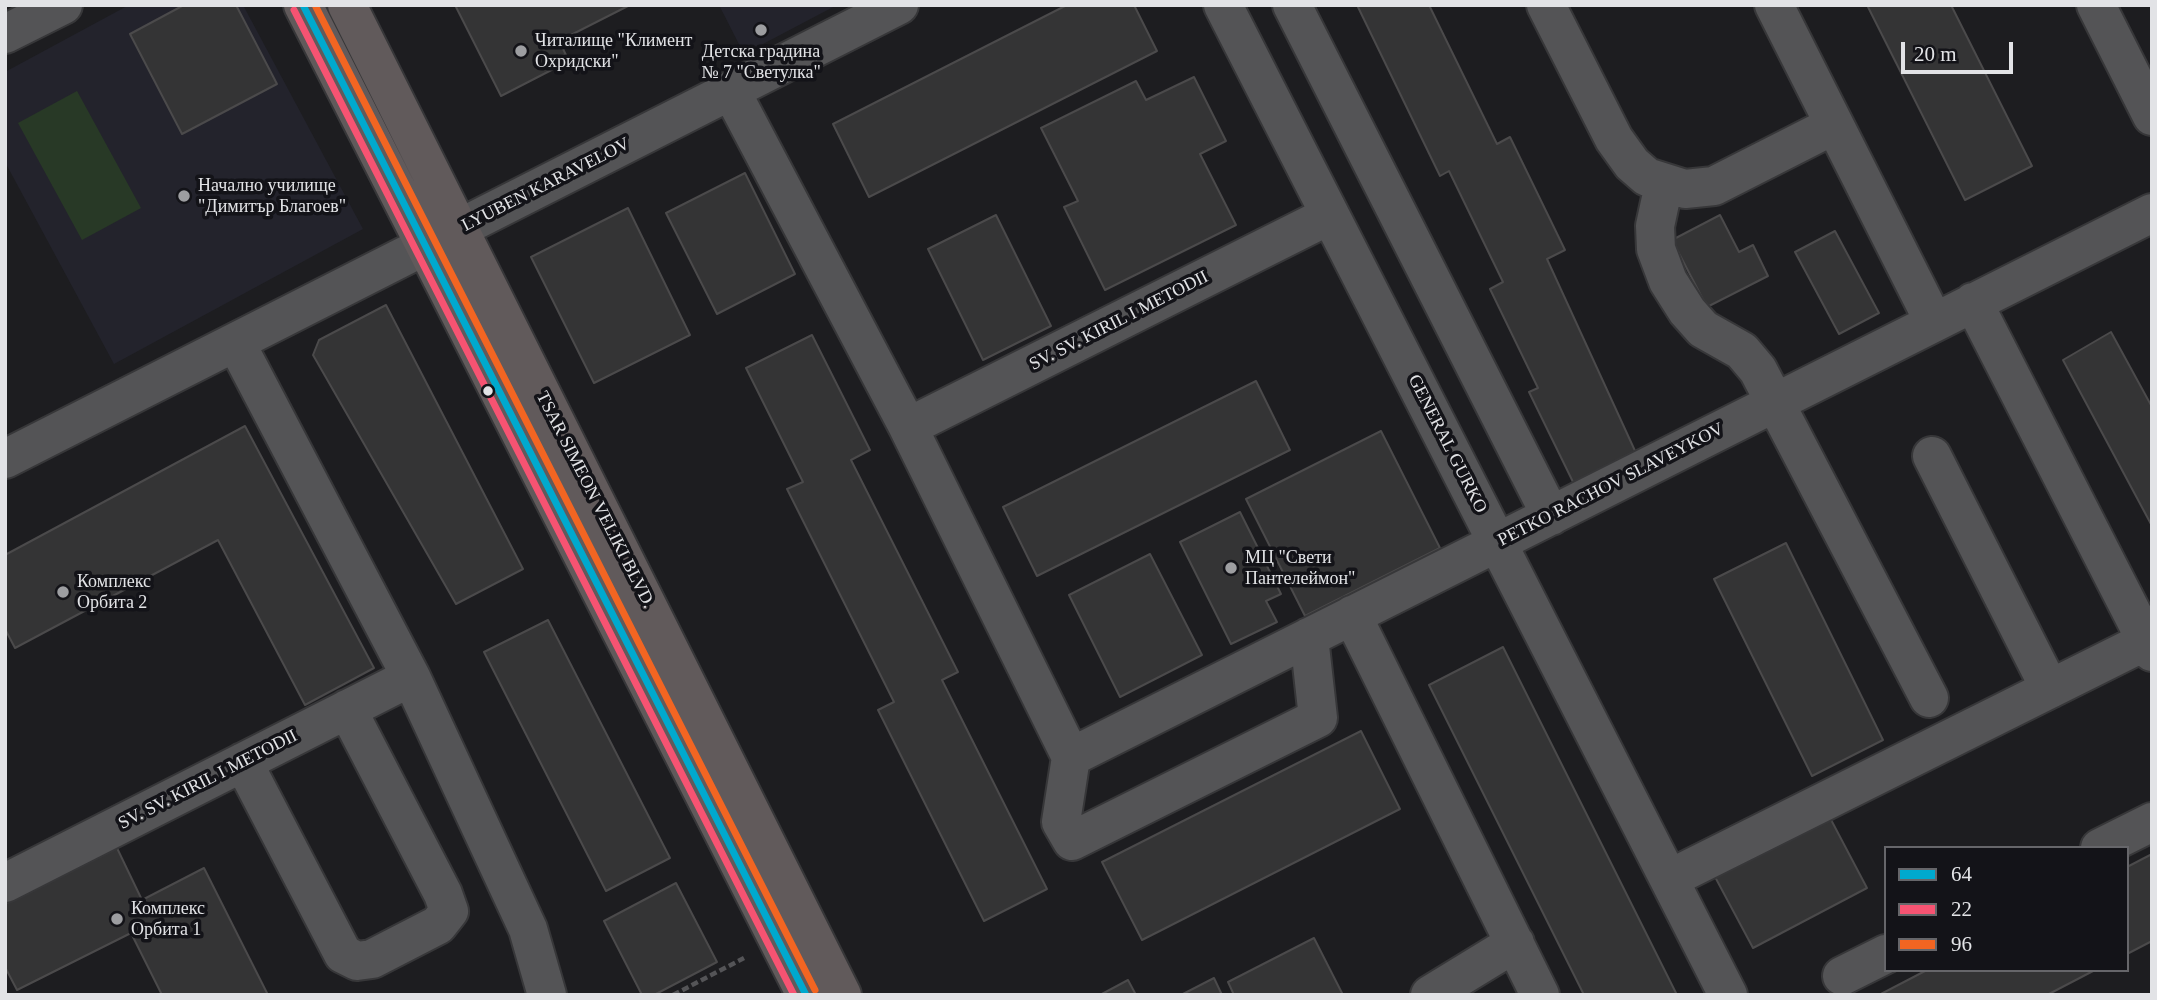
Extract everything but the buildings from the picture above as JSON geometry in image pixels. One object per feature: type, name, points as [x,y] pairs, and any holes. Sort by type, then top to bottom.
[{"type":"main road","name":"TSAR SIMEON VELIKI BLVD.","points":[[303,5],[806,995]]},
{"type":"main road","name":"TSAR SIMEON VELIKI BLVD.","points":[[347,5],[842,995]]},
{"type":"street","points":[[5,34],[63,5]]},
{"type":"street","name":"LYUBEN KARAVELOV","points":[[5,459],[899,5]]},
{"type":"street","name":"GENERAL GURKO","points":[[1223,5],[1728,995]]},
{"type":"street","points":[[1292,5],[1551,516]]},
{"type":"street","points":[[1546,5],[1614,139],[1632,164],[1647,177],[1685,189],[1714,186],[1834,125]]},
{"type":"street","points":[[1773,5],[1934,322]]},
{"type":"street","points":[[2096,5],[2152,116]]},
{"type":"street","points":[[731,91],[908,427],[1071,757],[1061,822],[1072,841],[1318,718],[1309,637]]},
{"type":"street","points":[[1664,184],[1655,238],[1656,249],[1668,281],[1687,311],[1703,329],[1742,351],[1758,370],[1929,698]]},
{"type":"street","name":"PETKO RACHOV SLAVEYKOV","points":[[1071,757],[2152,213]]},
{"type":"street","name":"SV. SV. KIRIL I METODII","points":[[908,427],[1330,215]]},
{"type":"street","points":[[1669,879],[2050,689],[2149,646],[1973,303]]},
{"type":"street","points":[[236,343],[411,677],[528,929],[547,995]]},
{"type":"street","points":[[1932,456],[2050,689]]},
{"type":"street","points":[[1352,615],[1540,995]]},
{"type":"street","name":"SV. SV. KIRIL I METODII","points":[[5,883],[411,677]]},
{"type":"street","points":[[243,762],[342,954],[357,961],[372,959],[438,925],[449,911],[443,894],[347,709]]},
{"type":"street","points":[[2105,846],[2152,822]]},
{"type":"street","points":[[1430,995],[1515,943]]},
{"type":"street","points":[[1842,976],[1884,955]]},
{"type":"path","points":[[673,995],[779,940]]},
{"type":"shaded area","name":"Начално училище \"Димитър Благоев\"","points":[[129,5],[243,5],[363,229],[114,364],[5,162],[5,72]]},
{"type":"shaded area","name":"Детска градина № 7 \"Светулка\"","points":[[719,5],[837,5],[744,54]]},
{"type":"green space","points":[[77,91],[141,208],[82,240],[18,123]]},
{"type":"transit line","name":"64","points":[[303,5],[806,995]]},
{"type":"transit line","name":"96","points":[[315,5],[815,990]]},
{"type":"transit line","name":"22","points":[[294,10],[794,995]]},
{"type":"place","name":"Детска градина № 7 \"Светулка\"","points":[[761,30]]},
{"type":"place","name":"Читалище \"Климент Охридски\"","points":[[521,51]]},
{"type":"place","name":"Начално училище \"Димитър Благоев\"","points":[[184,196]]},
{"type":"place","name":"МЦ \"Свети Пантелеймон\"","points":[[1231,568]]},
{"type":"place","name":"Комплекс Орбита 2","points":[[63,592]]},
{"type":"place","name":"Комплекс Орбита 1","points":[[117,919]]}]
